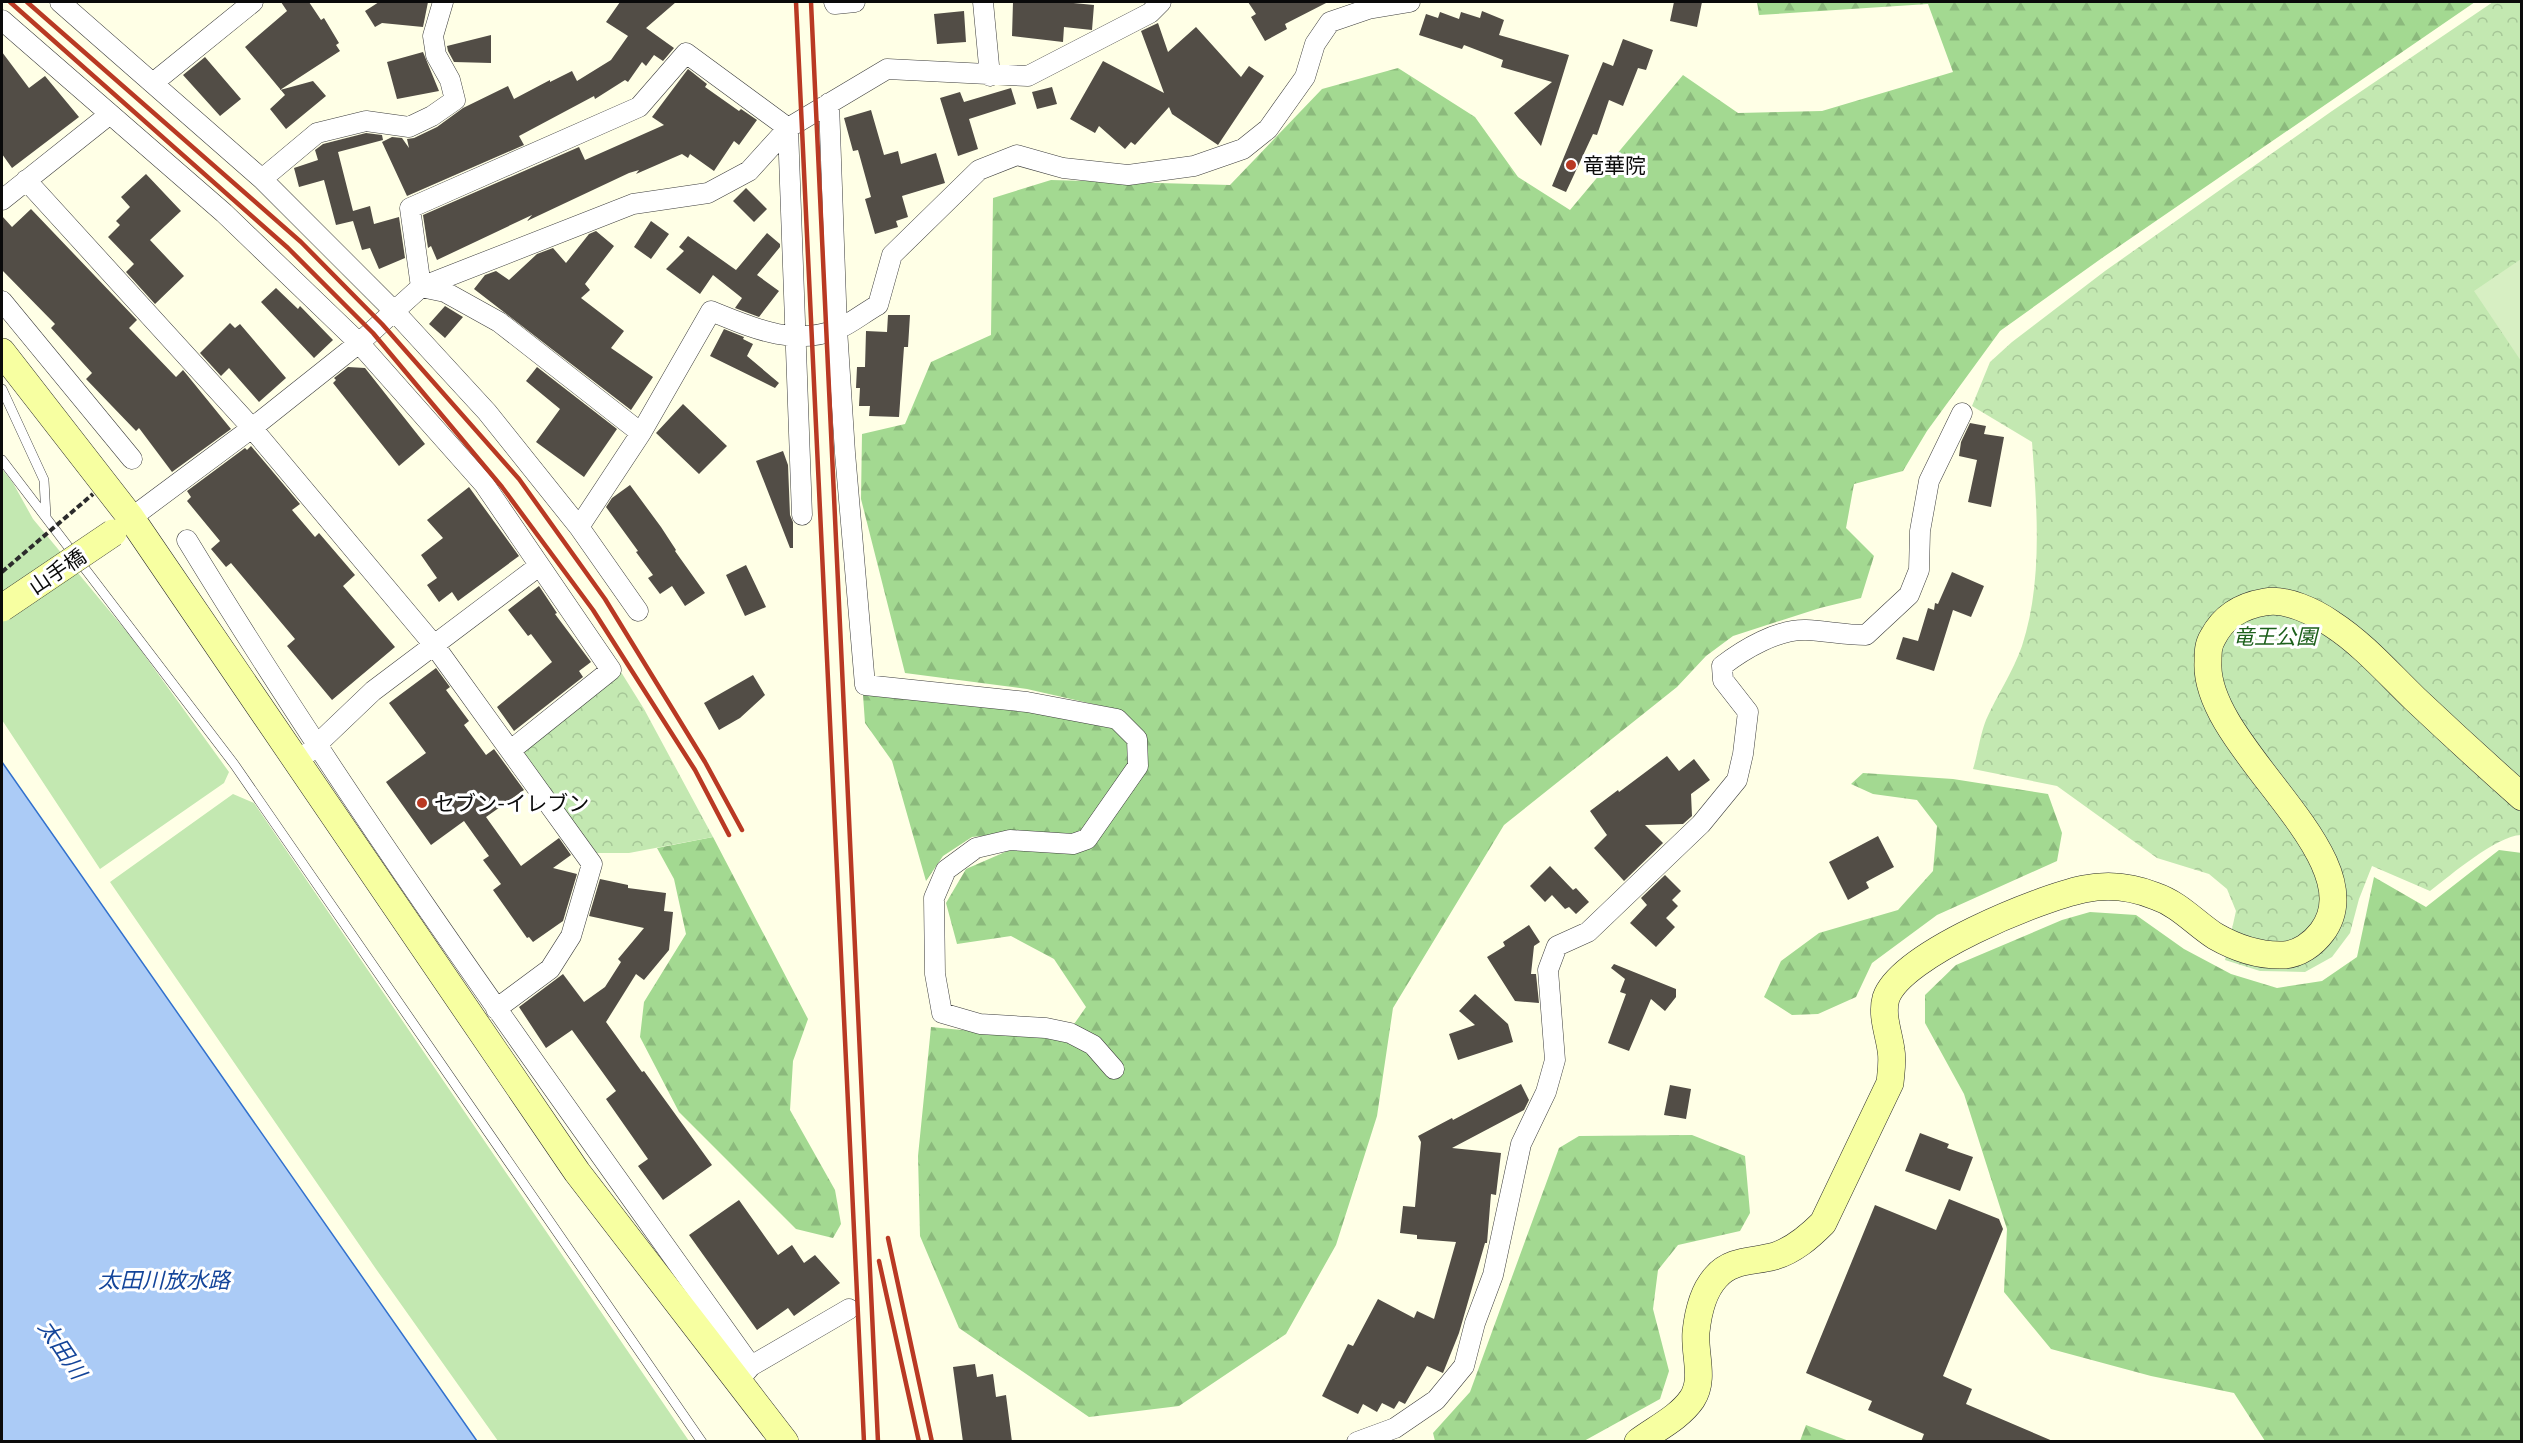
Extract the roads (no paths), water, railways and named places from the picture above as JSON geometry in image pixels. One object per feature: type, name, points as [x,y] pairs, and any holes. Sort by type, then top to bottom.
[{"type":"street","points":[[60,2],[262,179],[395,312],[487,412],[579,527],[638,611]]},
{"type":"street","points":[[153,83],[253,2]]},
{"type":"street","points":[[262,179],[317,133],[366,121],[409,127],[432,116],[455,100],[450,80],[436,55],[433,36],[443,2]]},
{"type":"street","points":[[834,2],[834,4],[855,2]]},
{"type":"street","points":[[983,2],[990,76]]},
{"type":"street","points":[[122,526],[252,428],[359,343],[421,287],[633,204],[708,192],[749,171],[788,128],[887,69],[908,68],[990,76],[1028,76],[1150,13],[1161,2]]},
{"type":"street","points":[[579,527],[641,433],[711,311],[759,330],[795,338],[837,329],[878,305],[892,255],[980,170],[1017,155],[1063,168],[1128,175],[1194,166],[1243,149],[1268,129],[1305,77],[1315,44],[1330,22],[1368,9],[1410,2]]},
{"type":"street","points":[[2,20],[224,213],[359,343],[484,484],[611,670],[511,750]]},
{"type":"street","points":[[421,287],[410,208],[639,107],[686,53],[788,128]]},
{"type":"street","points":[[829,103],[837,329],[865,685],[1028,702],[1116,719],[1137,739],[1138,766],[1087,839],[1073,844],[1010,840],[976,848],[946,870],[934,898],[935,974],[942,1013],[980,1024],[1046,1028],[1070,1033],[1093,1045],[1114,1069]]},
{"type":"street","points":[[2,200],[110,114]]},
{"type":"street","points":[[788,128],[802,515]]},
{"type":"street","points":[[26,180],[252,428],[434,645],[592,864],[571,936],[550,969],[496,1009]]},
{"type":"street","points":[[421,287],[446,292],[499,322],[641,433]]},
{"type":"street","points":[[2,302],[132,459]]},
{"type":"street","points":[[5,375],[122,526],[297,764],[577,1172],[744,1373]]},
{"type":"street","points":[[1367,1440],[1395,1428],[1436,1400],[1464,1366],[1475,1323],[1493,1275],[1521,1144],[1546,1092],[1555,1060],[1548,970],[1557,946],[1588,932],[1701,824],[1737,780],[1748,712],[1723,680],[1722,666],[1739,653],[1782,634],[1805,630],[1840,636],[1866,635],[1908,595],[1919,570],[1920,531],[1929,481],[1962,413]]},
{"type":"street","name":"山手橋","points":[[2,608],[122,526]]},
{"type":"street","points":[[186,540],[263,665],[744,1373],[785,1442]]},
{"type":"street","points":[[297,764],[373,691],[539,566]]},
{"type":"street","points":[[1638,1442],[1682,1411],[1693,1398],[1697,1384],[1696,1333],[1706,1290],[1717,1275],[1730,1265],[1774,1256],[1792,1249],[1808,1238],[1823,1223],[1890,1083],[1893,1062],[1885,1018],[1886,998],[1898,981],[1932,954],[1962,935],[2041,901],[2084,889],[2105,887],[2130,888],[2158,897],[2183,911],[2216,936],[2260,955],[2289,955],[2312,944],[2325,927],[2334,901],[2332,879],[2319,852],[2219,710],[2207,678],[2209,644],[2221,621],[2244,607],[2270,601],[2303,608],[2333,624],[2361,647],[2522,797]]},
{"type":"street","points":[[744,1373],[849,1309]]},
{"type":"lane","points":[[5,375],[44,480],[46,517]]},
{"type":"lane","points":[[2,460],[234,764],[702,1442]]},
{"type":"water","name":"太田川放水路","points":[[2,762],[477,1441],[2,1441]]},
{"type":"railway","points":[[10,2],[288,248],[373,333],[502,487],[593,610],[695,770],[729,835]]},
{"type":"railway","points":[[27,2],[301,242],[382,324],[519,479],[605,599],[705,762],[742,830]]},
{"type":"railway","points":[[796,2],[864,1442]]},
{"type":"railway","points":[[811,2],[878,1442]]},
{"type":"railway","points":[[888,1238],[932,1442]]},
{"type":"railway","points":[[879,1261],[919,1442]]},
{"type":"place","name":"竜華院","points":[[1571,165]]},
{"type":"place","name":"セブン-イレブン","points":[[422,803]]},
{"type":"park label","name":"竜王公園","points":[[2275,636]]},
{"type":"water label","name":"太田川","points":[[63,1349]]}]
